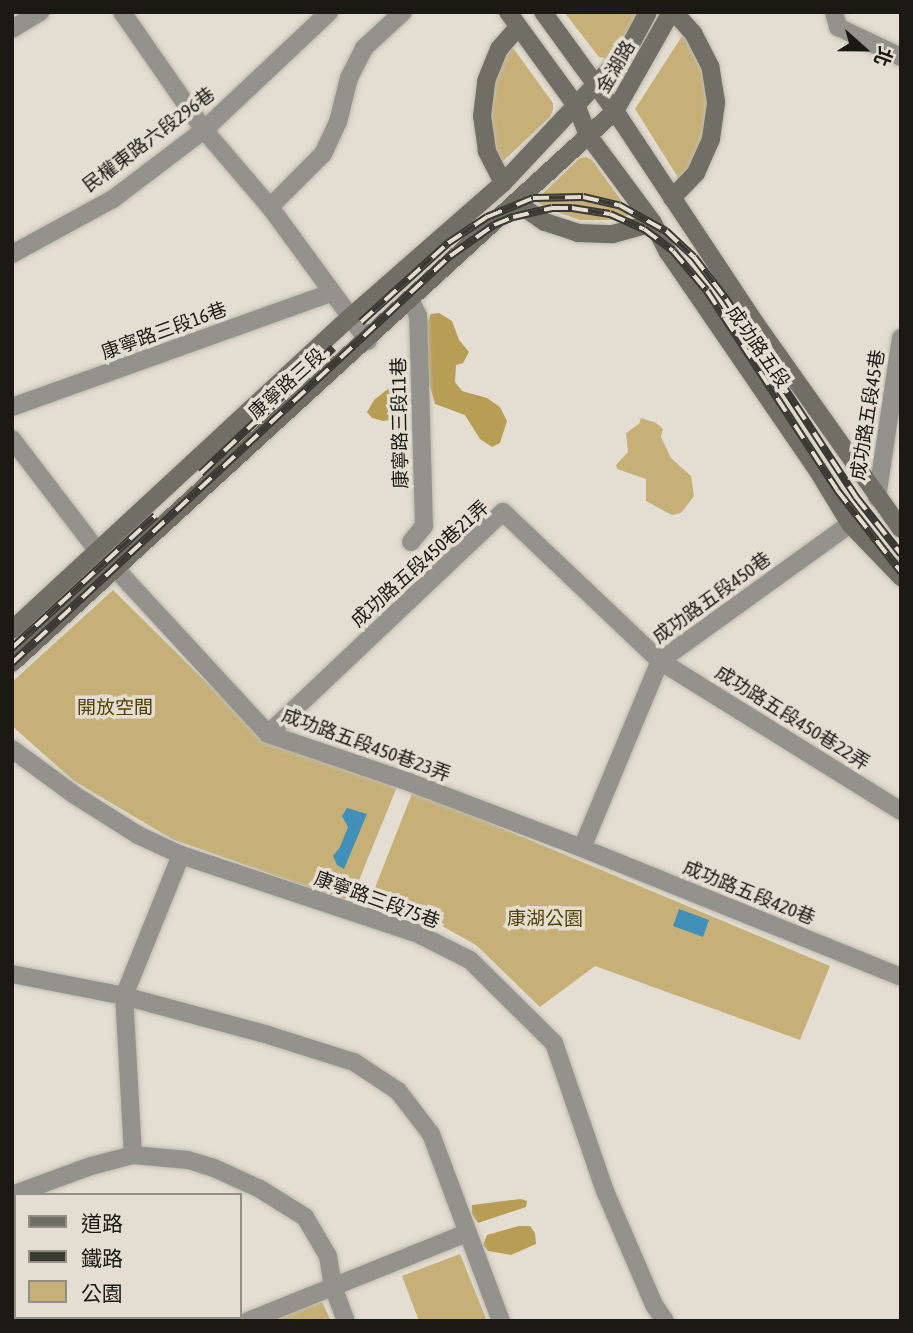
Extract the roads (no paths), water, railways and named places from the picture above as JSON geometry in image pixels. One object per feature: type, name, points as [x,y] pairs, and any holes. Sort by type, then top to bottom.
[{"type":"main road","name":"成功路五段","points":[[543,12],[597,85],[877,498],[901,529]]},
{"type":"main road","name":"金湖路","points":[[577,107],[631,44],[648,12]]},
{"type":"main road","name":"金湖路","points":[[588,135],[615,111],[673,12]]},
{"type":"main road","points":[[672,198],[696,173],[711,139],[716,102],[710,66],[693,33],[673,12]]},
{"type":"main road","name":"成功路五段","points":[[513,20],[577,107],[588,135],[653,223],[668,252],[818,471],[850,524],[901,577]]},
{"type":"main road","points":[[503,183],[487,151],[482,116],[486,81],[513,20]]},
{"type":"main road","name":"康寧路三段","points":[[12,631],[349,318],[503,183],[577,107]]},
{"type":"main road","name":"康寧路三段","points":[[12,663],[114,567],[368,341],[588,135]]},
{"type":"main road","points":[[516,202],[545,222],[578,233],[613,234],[653,223]]},
{"type":"street","points":[[12,29],[40,12]]},
{"type":"street","points":[[122,12],[204,130],[270,207],[368,341]]},
{"type":"street","name":"民權東路六段296巷","points":[[12,254],[113,200],[204,130],[329,12]]},
{"type":"street","points":[[270,207],[323,154],[338,122],[349,78],[364,48],[403,12]]},
{"type":"street","points":[[834,12],[838,27],[901,58]]},
{"type":"street","name":"康寧路三段16巷","points":[[12,407],[331,293]]},
{"type":"street","name":"康寧路三段11巷","points":[[411,301],[418,316],[424,526],[411,542]]},
{"type":"street","name":"成功路五段45巷","points":[[877,498],[901,338]]},
{"type":"street","points":[[12,439],[97,550]]},
{"type":"street","name":"成功路五段450巷21弄","points":[[268,734],[503,512],[660,661]]},
{"type":"street","name":"成功路五段450巷","points":[[582,848],[660,661],[850,524]]},
{"type":"street","name":"成功路五段450巷23弄","points":[[114,567],[268,734],[409,782],[582,848]]},
{"type":"street","name":"成功路五段450巷22弄","points":[[660,661],[901,811]]},
{"type":"street","name":"康寧路三段75巷","points":[[12,749],[73,794],[138,835],[181,855],[416,933],[470,960],[554,1044],[605,1191],[654,1305],[664,1321]]},
{"type":"street","name":"成功路五段420巷","points":[[582,848],[901,977]]},
{"type":"street","points":[[133,1155],[124,996],[181,855]]},
{"type":"street","points":[[12,974],[124,996],[265,1034],[355,1062],[398,1091],[431,1133],[501,1321]]},
{"type":"street","points":[[17,1193],[91,1166],[133,1155],[188,1160],[214,1168],[260,1189],[304,1217],[328,1256],[333,1286],[346,1321]]},
{"type":"street","points":[[248,1321],[467,1233]]},
{"type":"water","points":[[347,808],[367,814],[344,869],[337,865],[333,856],[348,827],[342,816]]},
{"type":"water","points":[[679,909],[709,920],[703,937],[673,926]]},
{"type":"railway","points":[[361,322],[448,243],[487,217],[533,198],[583,197],[619,205],[666,231],[694,257],[726,299],[856,497],[901,554]]},
{"type":"railway","points":[[12,663],[450,256],[494,225],[513,217],[552,208],[610,214],[644,229],[673,251],[707,291],[837,490],[901,572]]},
{"type":"railway","points":[[201,473],[333,348]]},
{"type":"railway","points":[[12,648],[155,516]]},
{"type":"park label","name":"開放空間","points":[[115,708]]},
{"type":"park label","name":"康湖公園","points":[[545,919]]}]
